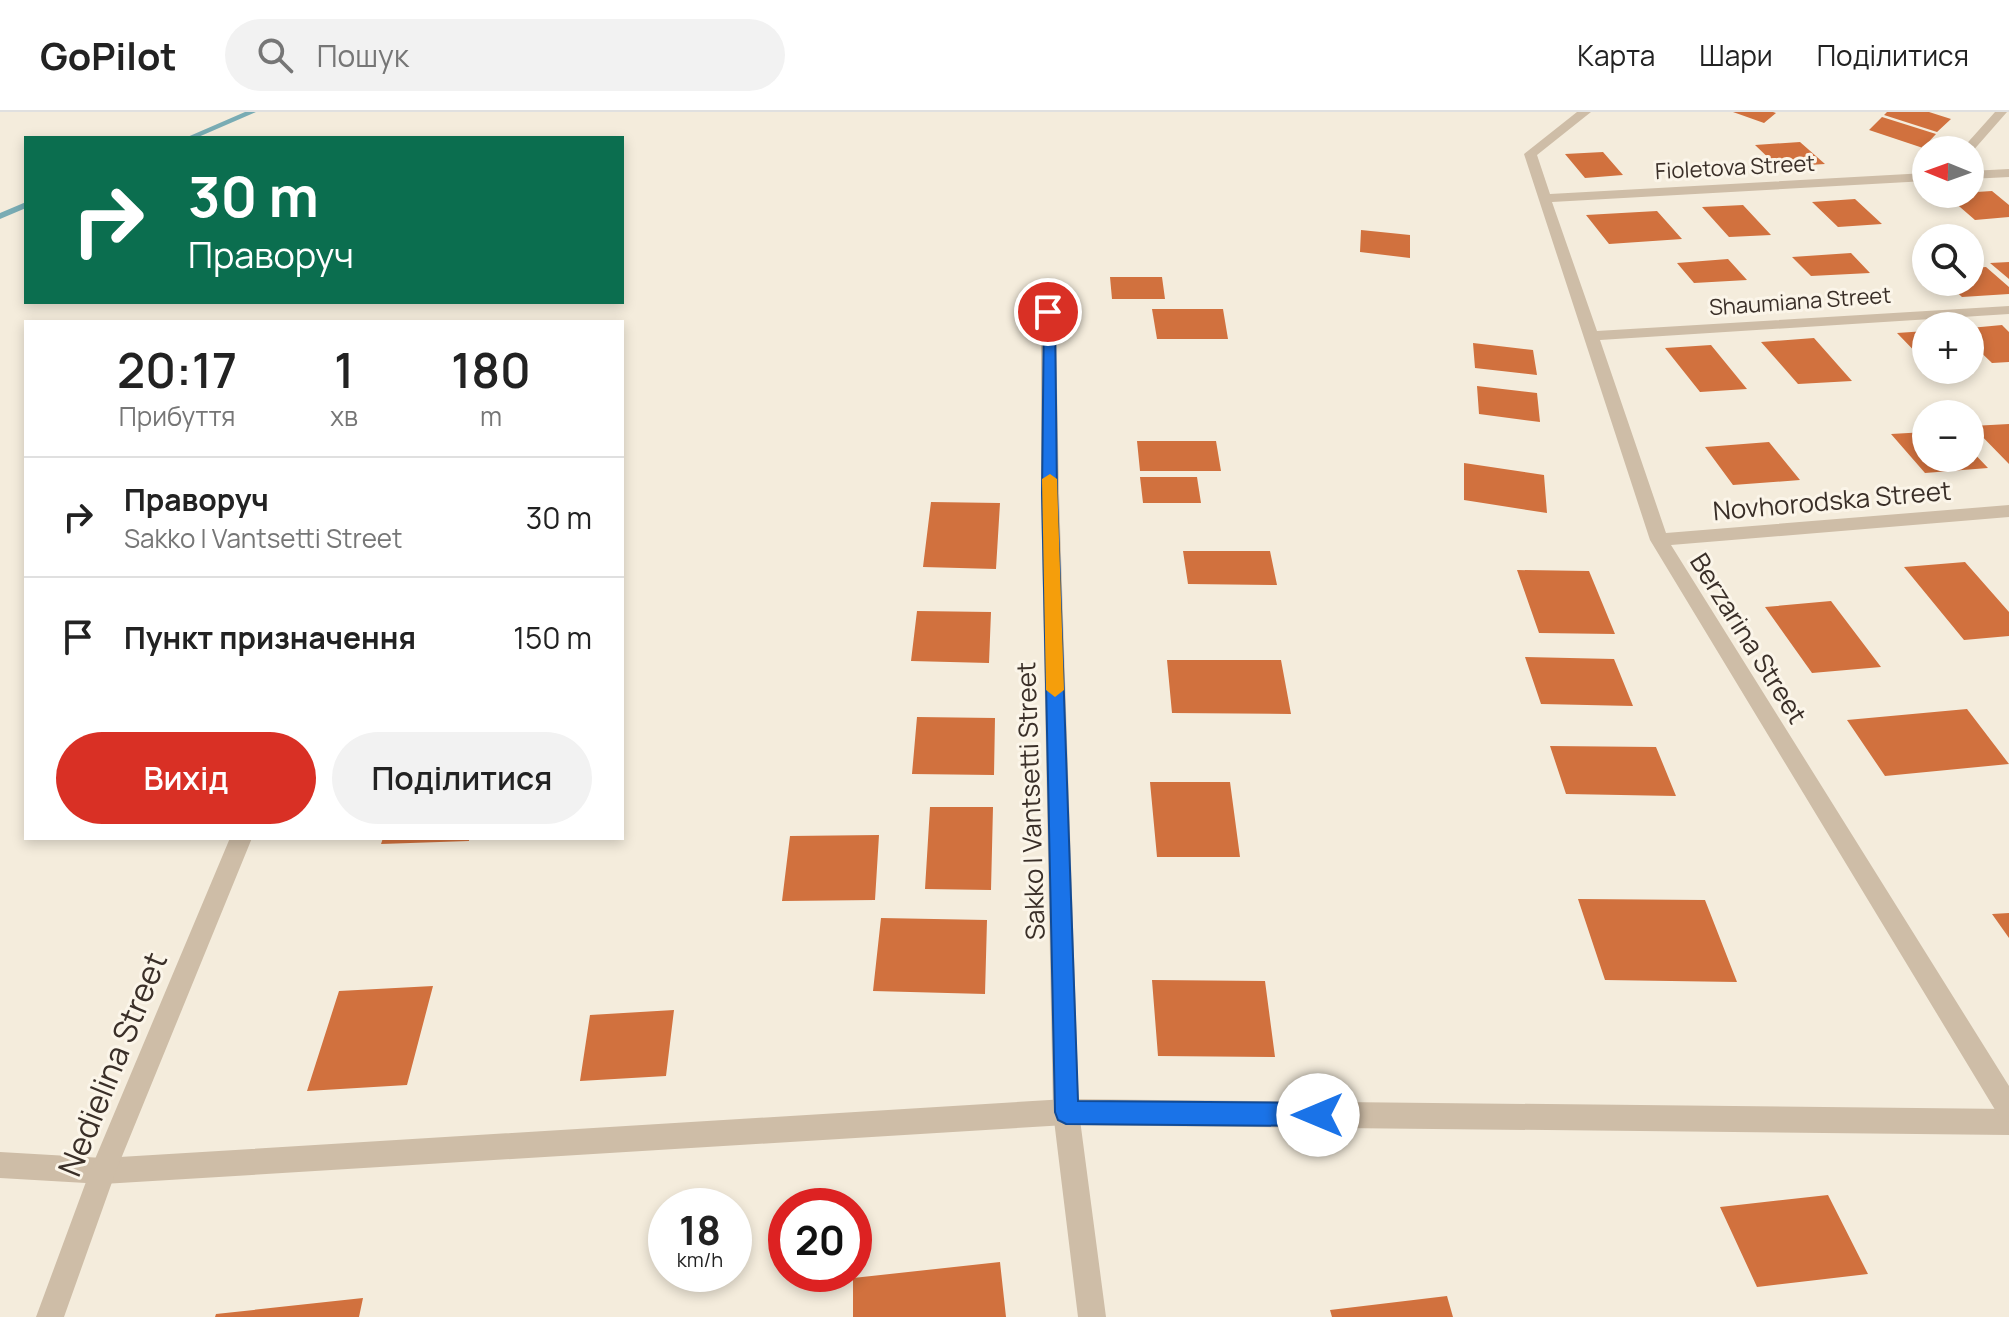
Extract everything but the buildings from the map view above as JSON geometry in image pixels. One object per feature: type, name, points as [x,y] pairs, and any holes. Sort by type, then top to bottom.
[{"type":"street","name":"Berzarina Street","points":[[1585,112],[1530,154],[1659,540],[2009,1109]]},
{"type":"street","points":[[1980,136],[2001,112]]},
{"type":"street","points":[[1984,174],[2009,173]]},
{"type":"street","name":"Fioletova Street","points":[[1547,198],[1912,178]]},
{"type":"street","name":"Sakko I Vantsetti Street","points":[[1048,282],[1050,493],[1066,1112],[1092,1317]]},
{"type":"street","name":"Shaumiana Street","points":[[1593,336],[2009,310]]},
{"type":"street","name":"Novhorodska Street","points":[[1659,540],[2009,511]]},
{"type":"street","name":"Nedielina Street","points":[[50,1317],[103,1171],[240,840]]},
{"type":"street","points":[[0,1165],[103,1171],[1066,1112],[2009,1122]]},
{"type":"waterway","points":[[194,136],[252,112]]},
{"type":"waterway","points":[[0,216],[24,206]]},
{"type":"slow traffic","points":[[1050,479],[1055,690]]},
{"type":"route","points":[[1048,312],[1066,1112],[1318,1115]]}]
